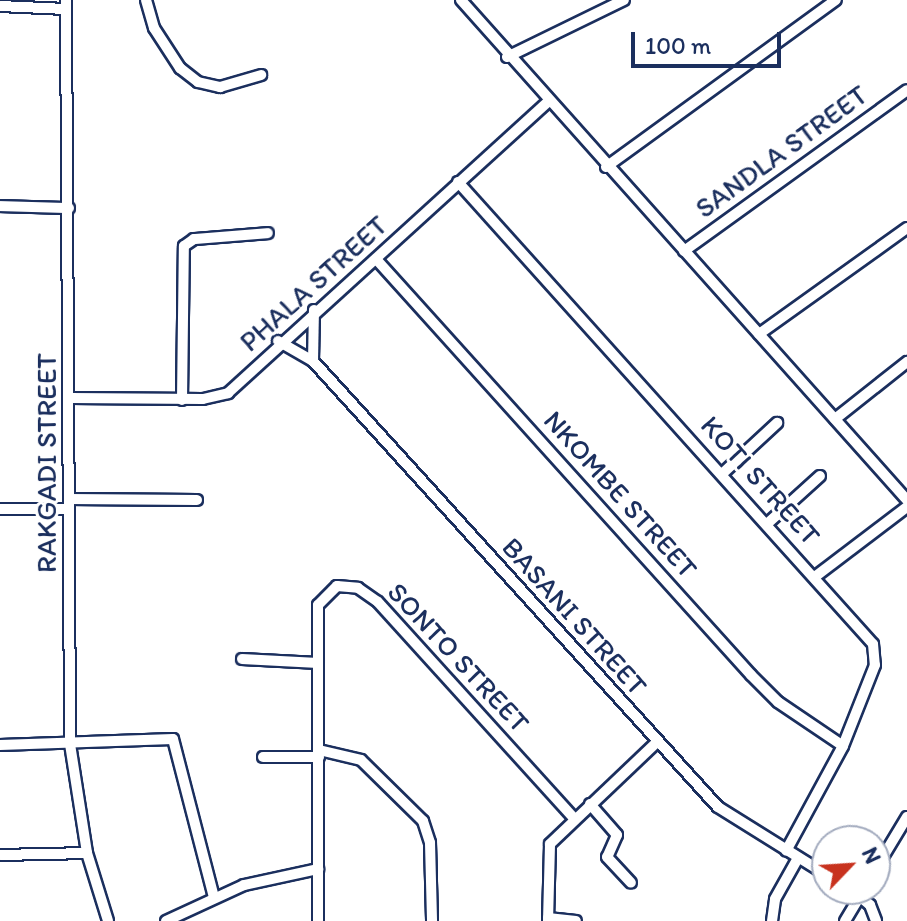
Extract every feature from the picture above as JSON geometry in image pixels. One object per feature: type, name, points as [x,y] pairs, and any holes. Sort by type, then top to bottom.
[{"type":"street","points":[[146,0],[154,28],[180,68],[198,82],[220,87],[261,75]]},
{"type":"street","points":[[461,0],[547,103],[907,500]]},
{"type":"street","points":[[507,57],[624,0]]},
{"type":"street","points":[[606,167],[836,0]]},
{"type":"street","points":[[0,6],[66,4]]},
{"type":"street","name":"RAKGADI STREET","points":[[66,4],[71,398],[70,744],[87,853],[108,921]]},
{"type":"street","name":"SANDLA STREET","points":[[684,251],[907,90]]},
{"type":"street","name":"PHALA STREET","points":[[71,398],[182,400],[228,393],[278,341],[376,259],[547,103]]},
{"type":"street","name":"KOTI STREET","points":[[458,182],[867,634],[876,655],[843,746],[786,851]]},
{"type":"street","points":[[0,206],[69,208]]},
{"type":"street","points":[[759,334],[907,228]]},
{"type":"street","points":[[182,400],[184,246],[194,239],[268,233]]},
{"type":"street","name":"NKOMBE STREET","points":[[376,259],[751,675],[778,702],[843,746]]},
{"type":"street","points":[[313,361],[314,310]]},
{"type":"street","name":"BASANI STREET","points":[[278,341],[313,361],[718,807],[811,866]]},
{"type":"street","points":[[835,419],[907,362]]},
{"type":"street","points":[[723,473],[777,423]]},
{"type":"street","points":[[768,523],[820,476]]},
{"type":"street","points":[[0,509],[197,500]]},
{"type":"street","points":[[816,576],[907,507]]},
{"type":"street","name":"SONTO STREET","points":[[318,921],[321,597],[337,586],[365,591],[574,818]]},
{"type":"street","points":[[242,659],[318,663]]},
{"type":"street","points":[[0,745],[70,744],[154,735],[177,741],[214,897]]},
{"type":"street","points":[[576,921],[548,919],[548,852],[574,818],[657,742]]},
{"type":"street","points":[[263,757],[319,754],[361,760],[423,821],[430,843],[432,921]]},
{"type":"street","points":[[590,804],[617,835],[607,857],[631,883]]},
{"type":"street","points":[[891,844],[907,817]]},
{"type":"street","points":[[0,855],[87,853]]},
{"type":"street","points":[[772,921],[775,899],[798,858]]},
{"type":"street","points":[[166,921],[214,897],[318,869]]}]
